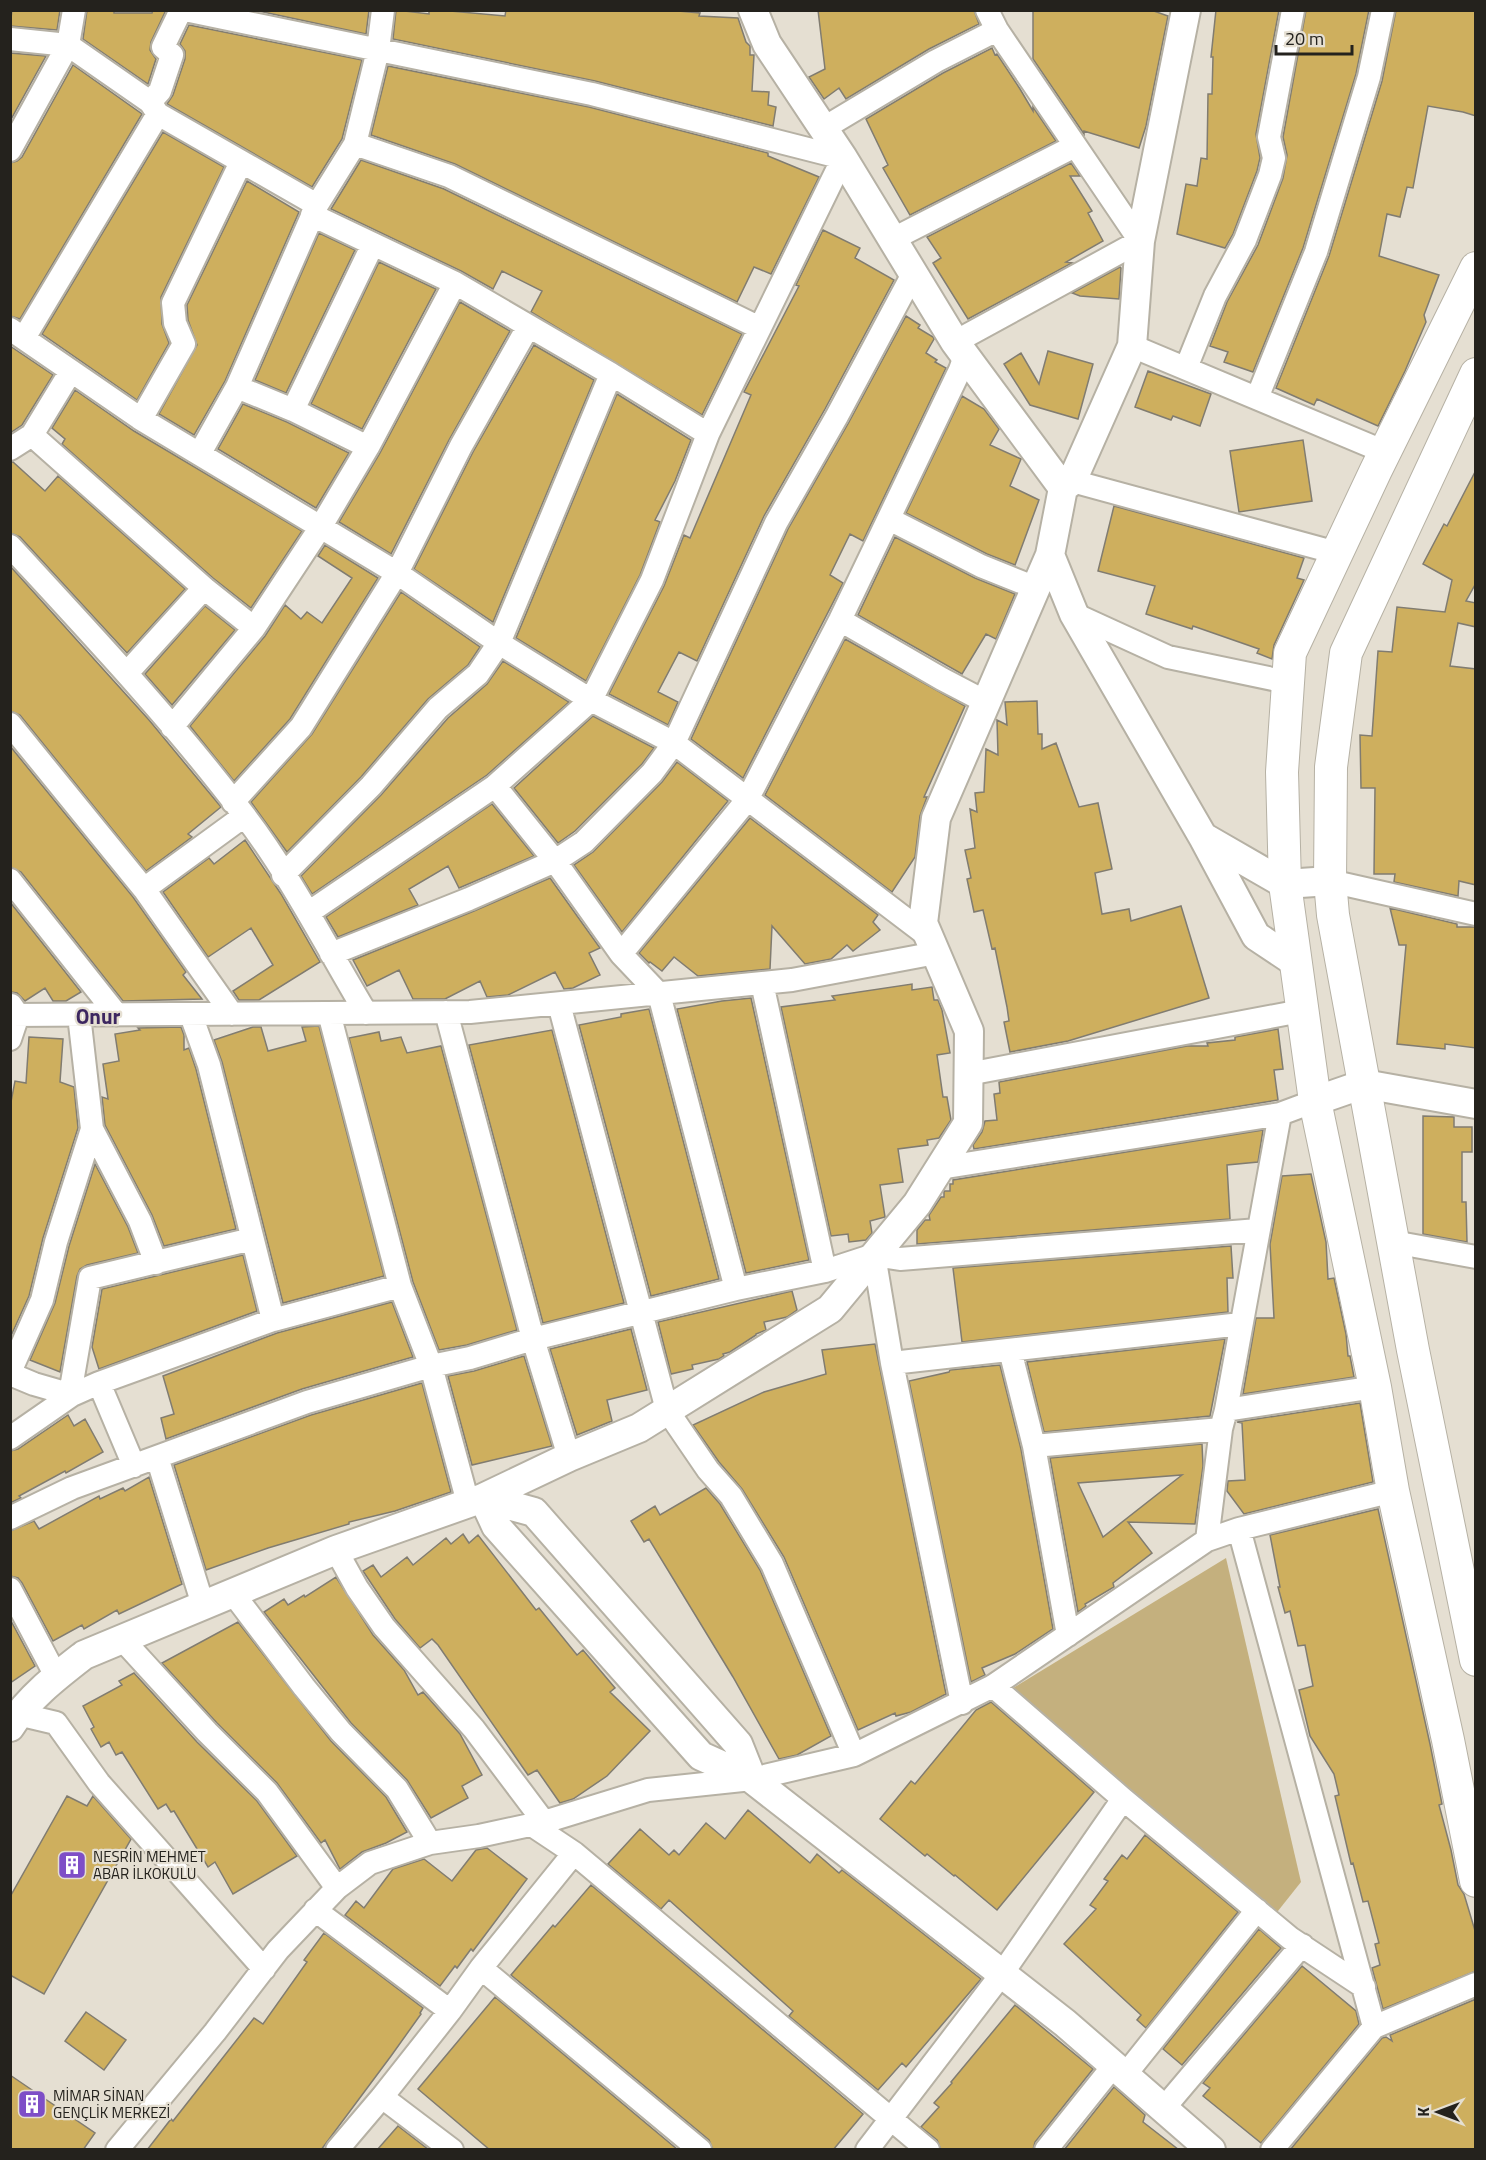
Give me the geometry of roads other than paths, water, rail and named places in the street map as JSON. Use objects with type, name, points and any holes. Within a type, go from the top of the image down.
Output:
[{"type":"main road","points":[[1476,268],[1385,452],[1290,654],[1282,772],[1285,884],[1315,1101],[1476,1881]]},
{"type":"main road","points":[[1476,374],[1346,653],[1331,767],[1330,881],[1333,915],[1415,1362],[1476,1660]]},
{"type":"street","points":[[10,150],[68,45],[74,10]]},
{"type":"street","points":[[843,158],[592,94],[183,10],[163,47],[172,55],[154,108],[17,334],[141,419],[397,573],[499,643],[591,700],[674,743],[932,944]]},
{"type":"street","points":[[200,453],[237,387],[315,210],[355,144],[378,50],[383,10]]},
{"type":"street","points":[[753,10],[766,44],[824,128],[960,349],[1067,485],[1337,553]]},
{"type":"street","points":[[13,1719],[56,1676],[84,1655],[336,1550],[476,1500],[568,1457],[639,1428],[830,1309],[917,1204],[968,1123],[969,1031],[922,923],[936,818],[1050,555],[1067,485],[1132,346],[1140,241],[1186,10]]},
{"type":"street","points":[[1186,368],[1215,296],[1245,240],[1270,175],[1274,158],[1269,137],[1293,10]]},
{"type":"street","points":[[1257,398],[1316,252],[1370,77],[1383,10]]},
{"type":"street","points":[[824,128],[936,61],[992,20],[1140,241]]},
{"type":"street","points":[[10,39],[68,45],[154,108],[315,210],[373,244],[455,283],[611,374],[708,434]]},
{"type":"street","points":[[355,144],[449,176],[760,328]]},
{"type":"street","points":[[891,240],[1075,146]]},
{"type":"street","points":[[308,913],[495,786],[591,700],[652,580],[708,434],[843,158]]},
{"type":"street","points":[[141,419],[184,344],[175,323],[173,303],[241,162]]},
{"type":"street","points":[[621,954],[747,800],[840,620],[889,519],[960,349],[1140,241]]},
{"type":"street","points":[[293,410],[373,244]]},
{"type":"street","points":[[331,954],[469,899],[555,861],[584,842],[652,773],[674,743],[776,523],[837,416],[913,274]]},
{"type":"street","points":[[172,727],[254,628],[320,528],[368,447],[455,283]]},
{"type":"street","points":[[144,889],[239,809],[301,727],[397,573],[461,446],[528,327]]},
{"type":"street","points":[[1132,346],[1385,452]]},
{"type":"street","points":[[10,448],[32,435],[71,371]]},
{"type":"street","points":[[283,874],[370,786],[438,708],[478,674],[499,643],[611,374]]},
{"type":"street","points":[[237,387],[293,410],[368,447]]},
{"type":"street","points":[[32,435],[204,588],[254,628]]},
{"type":"street","points":[[889,519],[981,566],[1036,588]]},
{"type":"street","points":[[10,546],[127,673],[239,809],[308,913],[366,1013]]},
{"type":"street","points":[[1050,555],[1074,614],[1203,837],[1256,936],[1295,962]]},
{"type":"street","points":[[127,673],[204,588]]},
{"type":"street","points":[[1074,614],[1168,657],[1287,682]]},
{"type":"street","points":[[840,620],[986,702]]},
{"type":"street","points":[[10,724],[144,889],[232,1014]]},
{"type":"street","points":[[495,786],[555,861],[621,954],[659,994],[736,1289]]},
{"type":"street","points":[[1203,837],[1285,884],[1330,881],[1476,914]]},
{"type":"street","points":[[10,880],[117,1015]]},
{"type":"street","points":[[10,1039],[13,1012],[79,1015],[191,1015],[470,1012],[792,980],[932,944]]},
{"type":"street","points":[[762,983],[825,1271]]},
{"type":"street","points":[[559,1004],[667,1410],[708,1470],[731,1496],[772,1564],[854,1755]]},
{"type":"street","points":[[968,1074],[1301,1011]]},
{"type":"street","points":[[446,1012],[533,1339],[568,1457]]},
{"type":"street","points":[[329,1013],[400,1286],[431,1366],[476,1500],[496,1526],[700,1756],[752,1779],[1065,2023],[1164,2109],[1196,2145]]},
{"type":"street","points":[[79,1015],[92,1129],[140,1221],[156,1263]]},
{"type":"street","points":[[191,1015],[212,1075],[273,1320]]},
{"type":"street","points":[[940,1168],[1280,1114],[1364,1084],[1476,1104]]},
{"type":"street","points":[[1207,1540],[1224,1420],[1280,1114]]},
{"type":"street","points":[[71,1395],[34,1384],[10,1373],[42,1300],[56,1242],[92,1129]]},
{"type":"street","points":[[10,1518],[72,1488],[307,1402],[533,1339],[736,1289],[825,1271],[874,1256],[900,1259],[1258,1230]]},
{"type":"street","points":[[71,1395],[90,1278],[252,1239]]},
{"type":"street","points":[[1393,1242],[1476,1257]]},
{"type":"street","points":[[874,1256],[892,1363],[963,1703]]},
{"type":"street","points":[[10,1438],[71,1395],[99,1383],[273,1320],[400,1286]]},
{"type":"street","points":[[892,1363],[1241,1323]]},
{"type":"street","points":[[1010,1350],[1034,1446],[1068,1635]]},
{"type":"street","points":[[99,1383],[134,1466]]},
{"type":"street","points":[[1034,1446],[1224,1420],[1375,1387]]},
{"type":"street","points":[[157,1457],[203,1605]]},
{"type":"street","points":[[117,2150],[215,2032],[278,1950],[337,1888],[370,1863],[430,1843],[538,1824],[648,1790],[752,1779],[854,1755],[963,1703],[993,1686],[1207,1540],[1239,1529],[1394,1491]]},
{"type":"street","points":[[476,1500],[534,1512],[738,1744],[752,1779]]},
{"type":"street","points":[[1239,1529],[1374,2027]]},
{"type":"street","points":[[336,1550],[357,1588],[384,1627],[474,1729],[538,1824],[928,2150]]},
{"type":"street","points":[[10,1589],[56,1676]]},
{"type":"street","points":[[232,1592],[334,1723],[397,1789],[430,1843]]},
{"type":"street","points":[[122,1639],[207,1732],[267,1792],[337,1888]]},
{"type":"street","points":[[993,1686],[1123,1799],[1257,1910],[1302,1945],[1364,1987]]},
{"type":"street","points":[[13,1719],[56,1723],[99,1783],[264,1969]]},
{"type":"street","points":[[867,2150],[1001,1975],[1123,1799]]},
{"type":"street","points":[[337,2150],[382,2097],[481,1968],[574,1853]]},
{"type":"street","points":[[315,1910],[450,2011]]},
{"type":"street","points":[[1046,2150],[1119,2070],[1257,1910]]},
{"type":"street","points":[[1164,2109],[1302,1945]]},
{"type":"street","points":[[481,1968],[699,2150]]},
{"type":"street","points":[[1272,2150],[1374,2027],[1476,1984]]},
{"type":"street","points":[[382,2097],[452,2150]]},
{"type":"place","name":"NESRİN MEHMET ABAR İLKOKULU","points":[[72,1865]]},
{"type":"place","name":"MİMAR SİNAN GENÇLİK MERKEZİ","points":[[32,2104]]},
{"type":"district","name":"Onur","points":[[98,1016]]}]
